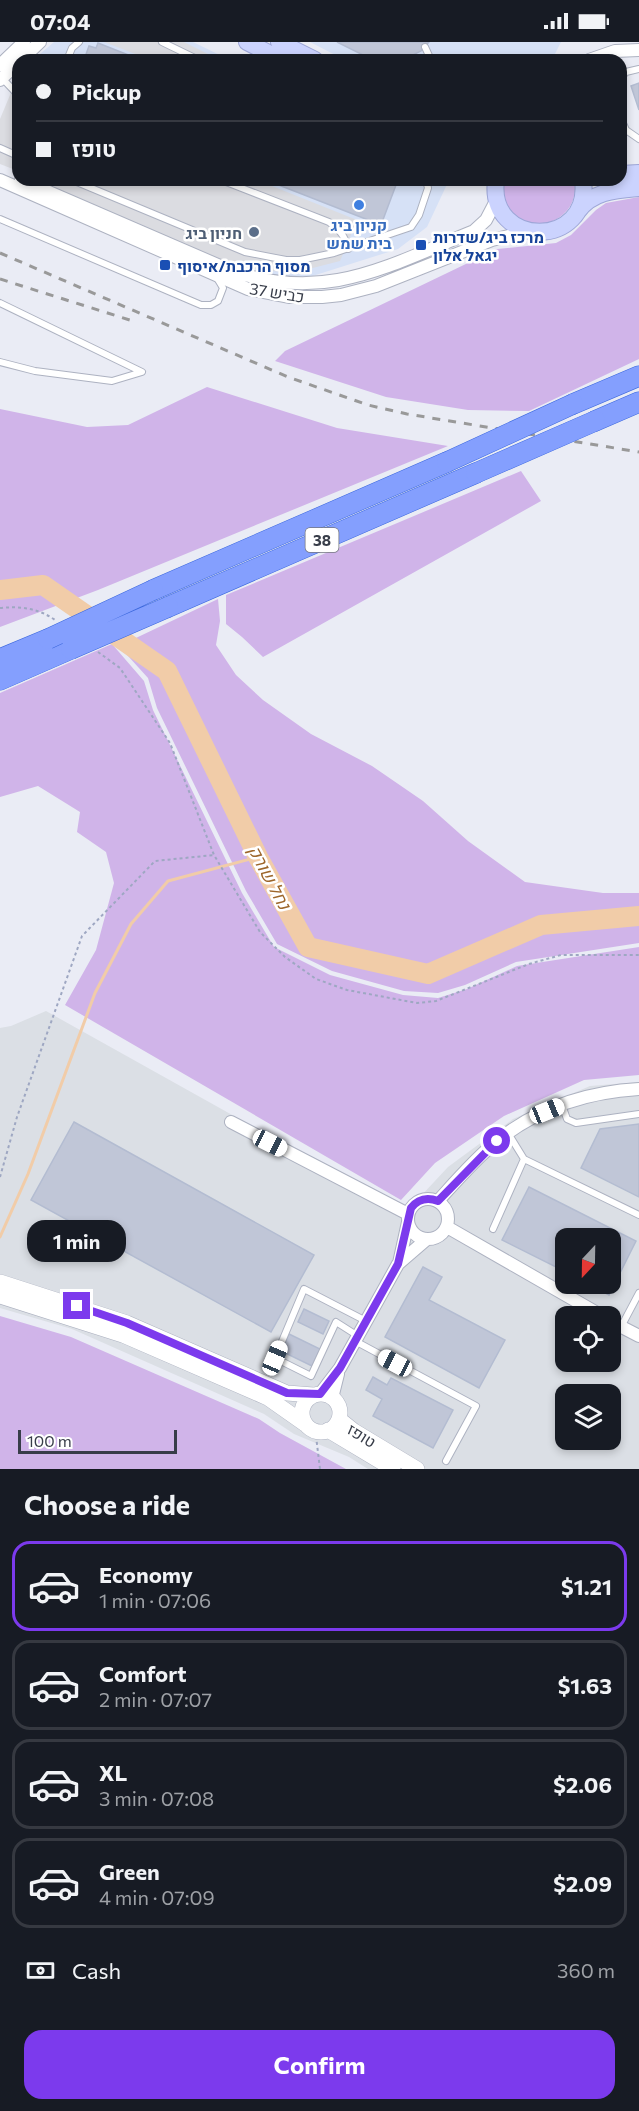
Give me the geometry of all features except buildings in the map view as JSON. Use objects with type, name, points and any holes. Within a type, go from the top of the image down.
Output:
[{"type":"highway","name":"38","points":[[0,659],[639,376]]},
{"type":"highway","name":"38","points":[[0,680],[639,402]]},
{"type":"main road","points":[[246,42],[270,54]]},
{"type":"main road","points":[[279,42],[303,54]]},
{"type":"main road","points":[[577,211],[583,196],[583,186]]},
{"type":"main road","points":[[495,187],[502,212],[509,220],[520,228],[544,232],[557,229],[568,222],[586,202],[598,195],[639,188]]},
{"type":"street","points":[[0,65],[24,42]]},
{"type":"street","points":[[27,54],[40,42]]},
{"type":"street","points":[[606,54],[615,51],[639,50]]},
{"type":"street","name":"כביש 37","points":[[14,186],[248,289],[262,293],[307,297],[341,295],[376,286],[492,240],[530,231]]},
{"type":"street","name":"כביש 37","points":[[36,186],[227,270],[294,284],[330,283],[352,279],[474,231],[486,220],[495,187]]},
{"type":"street","points":[[438,1201],[474,1162],[522,1123],[576,1099],[610,1091],[639,1089]]},
{"type":"street","points":[[231,1122],[408,1217],[413,1232],[427,1239]]},
{"type":"street","points":[[0,1282],[127,1323],[287,1393],[322,1396],[339,1407],[322,1426],[301,1413],[304,1402],[322,1396],[398,1264],[411,1208],[420,1200],[432,1198],[438,1201],[446,1209],[447,1227],[440,1236],[427,1239],[398,1264]]},
{"type":"street","points":[[447,1227],[585,1306]]},
{"type":"street","name":"טופז","points":[[0,1296],[123,1335],[268,1398],[322,1426],[393,1469]]},
{"type":"street","points":[[621,1327],[639,1336]]},
{"type":"street","name":"טופז","points":[[322,1426],[354,1431],[417,1469]]},
{"type":"lane","points":[[70,54],[79,42]]},
{"type":"lane","points":[[162,42],[186,54]]},
{"type":"lane","points":[[425,47],[428,54]]},
{"type":"lane","points":[[1,78],[12,89]]},
{"type":"lane","points":[[86,186],[255,255],[286,260],[300,260],[348,249],[411,227],[419,215],[428,186]]},
{"type":"lane","points":[[236,186],[329,222],[345,237],[348,249]]},
{"type":"lane","points":[[0,219],[201,305],[215,303],[222,293],[221,284],[215,275]]},
{"type":"lane","points":[[0,303],[142,372],[112,381],[35,371],[0,362]]},
{"type":"lane","points":[[562,1105],[567,1119],[576,1124],[639,1114]]},
{"type":"lane","points":[[508,1133],[524,1159],[639,1215]]},
{"type":"lane","points":[[493,1229],[524,1159]]},
{"type":"lane","points":[[366,1322],[304,1289],[275,1358],[311,1376],[336,1322],[357,1338],[476,1406],[446,1461]]},
{"type":"lane","points":[[621,1317],[639,1293]]},
{"type":"path","points":[[0,608],[20,606],[46,614],[56,621]]},
{"type":"path","points":[[92,648],[120,668],[170,743],[214,855],[260,932],[285,957],[316,978],[347,990],[417,1003],[436,1001],[529,964],[561,955],[639,956]]},
{"type":"path","points":[[0,1177],[17,1117],[82,936],[155,861],[214,855]]},
{"type":"path","points":[[320,1469],[322,1426]]},
{"type":"shaded area","points":[[54,42],[193,42],[218,54],[40,54]]},
{"type":"shaded area","points":[[104,42],[184,42],[208,54],[135,54]]},
{"type":"shaded area","points":[[310,42],[561,42],[555,54],[333,54]]},
{"type":"shaded area","points":[[12,90],[12,169],[0,164],[0,119]]},
{"type":"shaded area","name":"חניון ביג","points":[[45,186],[446,186],[427,227],[398,249],[303,279],[275,281]]},
{"type":"shaded area","name":"חניון ביג","points":[[51,186],[272,186],[357,220],[340,261],[305,270],[283,272],[235,265]]},
{"type":"shaded area","points":[[503,186],[574,186],[570,207],[550,222],[537,224],[525,222],[514,216],[506,204]]},
{"type":"shaded area","points":[[639,197],[639,359],[529,411],[468,410],[386,397],[275,361],[285,351],[497,249],[556,243],[571,235],[606,203]]},
{"type":"shaded area","points":[[207,387],[337,428],[448,446],[98,590],[0,627],[0,409],[87,427],[128,425]]},
{"type":"shaded area","points":[[521,471],[541,501],[263,657],[226,624],[226,595]]},
{"type":"shaded area","points":[[218,599],[220,621],[216,645],[236,675],[263,700],[311,734],[372,766],[423,801],[468,841],[525,882],[603,893],[639,893],[639,943],[516,962],[465,985],[438,993],[404,991],[332,971],[277,944],[246,891],[157,708],[148,678],[119,646]]},
{"type":"shaded area","points":[[112,644],[144,681],[153,710],[242,893],[274,947],[330,975],[403,995],[438,998],[467,989],[517,966],[639,947],[639,1075],[584,1080],[504,1116],[435,1163],[401,1200],[65,1005],[96,950],[114,883],[106,852],[77,832],[80,812],[38,786],[0,797],[0,693]]},
{"type":"shaded area","points":[[46,1011],[406,1212],[448,1167],[513,1119],[590,1086],[639,1082],[639,1469],[368,1469],[349,1457],[294,1434],[264,1414],[72,1329],[0,1308],[0,1028],[11,1026]]},
{"type":"shaded area","points":[[0,1316],[71,1337],[259,1419],[346,1469],[0,1469]]},
{"type":"waterway","name":"נחל שורק","points":[[0,590],[43,585],[167,671],[258,857],[308,947],[428,974],[541,925],[639,916]]},
{"type":"waterway","points":[[0,1237],[28,1174],[95,993],[131,924],[168,881],[258,857]]},
{"type":"railway","points":[[0,253],[288,377],[368,405],[407,414],[639,452]]},
{"type":"railway","points":[[0,279],[136,322]]},
{"type":"place","name":"קניון ביג בית שמש","points":[[359,205]]},
{"type":"place","name":"חניון ביג","points":[[254,232]]},
{"type":"place","name":"מרכז ביג/שדרות יגאל אלון","points":[[421,245]]},
{"type":"place","name":"מסוף הרכבת/איסוף","points":[[165,265]]},
{"type":"route","points":[[77,1306],[176,1343],[287,1393],[320,1394],[340,1368],[398,1264],[408,1214],[414,1203],[426,1198],[438,1201],[497,1141]]}]
